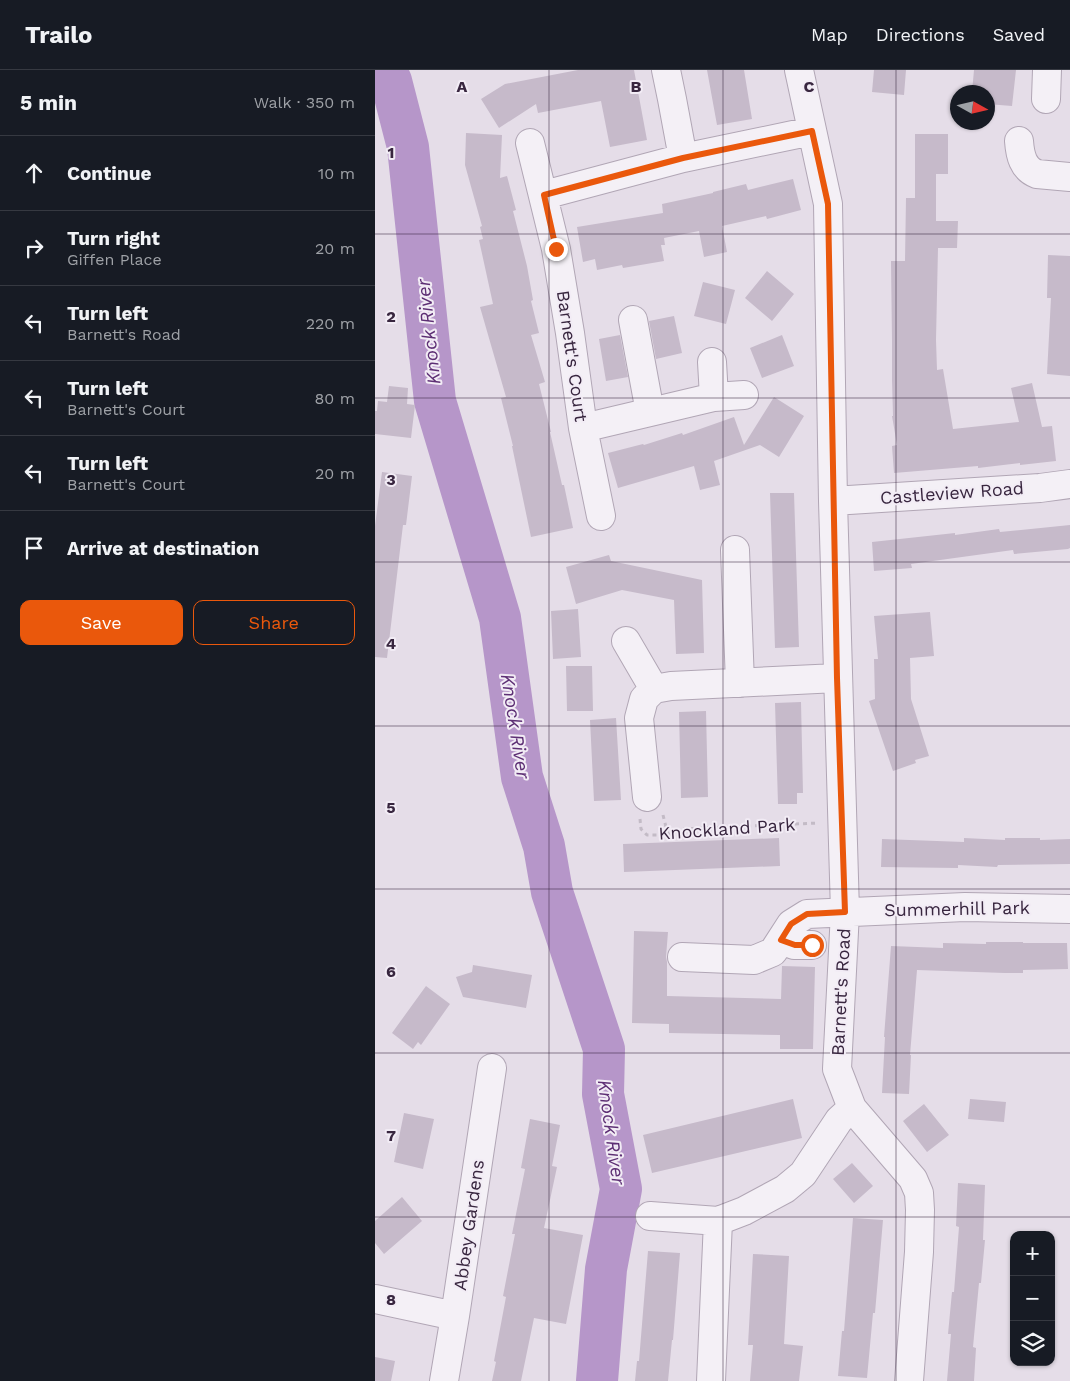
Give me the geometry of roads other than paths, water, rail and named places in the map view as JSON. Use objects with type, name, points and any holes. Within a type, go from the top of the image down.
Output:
[{"type":"street","points":[[665,70],[683,158]]},
{"type":"street","name":"Barnett's Road","points":[[799,70],[828,204],[837,678],[845,912],[837,1069],[851,1108],[913,1179],[919,1193],[921,1210],[919,1252],[909,1381]]},
{"type":"street","points":[[1046,99],[1047,70]]},
{"type":"street","points":[[544,195],[683,158],[812,131]]},
{"type":"street","points":[[1019,141],[1022,162],[1033,173],[1070,177]]},
{"type":"street","name":"Barnett's Court","points":[[531,143],[556,249],[569,324],[583,428],[601,516]]},
{"type":"street","points":[[633,320],[650,412]]},
{"type":"street","points":[[712,362],[714,397]]},
{"type":"street","points":[[583,428],[714,397],[744,395]]},
{"type":"street","name":"Castleview Road","points":[[833,501],[1040,488],[1070,484]]},
{"type":"street","points":[[735,550],[740,683]]},
{"type":"street","points":[[626,642],[654,689]]},
{"type":"street","points":[[647,797],[639,718],[644,698],[654,689],[671,686],[837,678]]},
{"type":"street","name":"Summerhill Park","points":[[682,957],[754,960],[773,952],[791,924],[807,914],[965,907],[1070,909]]},
{"type":"street","points":[[781,940],[795,945],[812,945]]},
{"type":"street","name":"Abbey Gardens","points":[[444,1381],[492,1068]]},
{"type":"street","points":[[650,1216],[718,1222],[744,1211],[785,1189],[803,1174],[839,1120],[851,1108]]},
{"type":"street","points":[[711,1381],[718,1222]]},
{"type":"street","points":[[375,1298],[455,1316]]},
{"type":"waterway","name":"Knock River","points":[[385,70],[391,81],[408,147],[435,401],[500,618],[522,777],[544,846],[552,892],[604,1049],[603,1094],[621,1189],[606,1269],[597,1381]]}]
